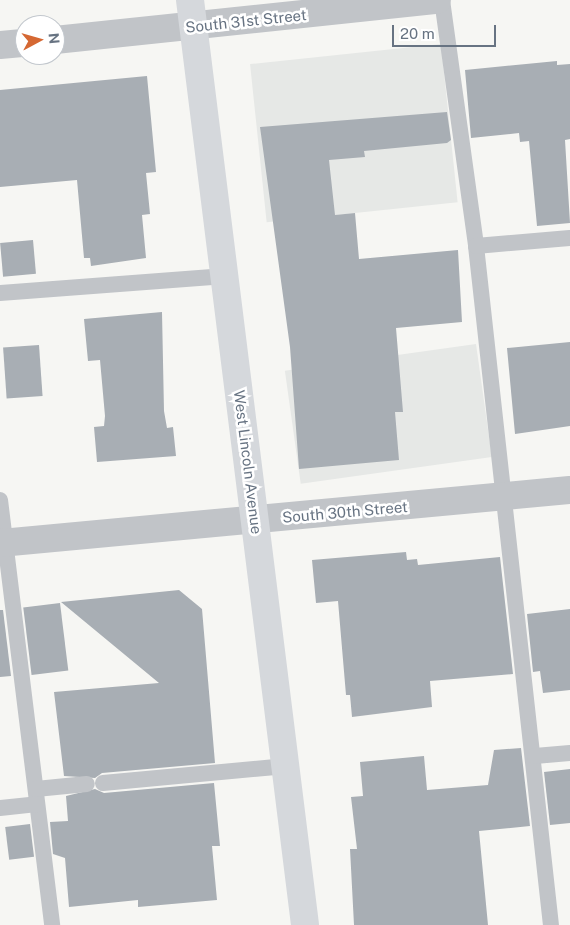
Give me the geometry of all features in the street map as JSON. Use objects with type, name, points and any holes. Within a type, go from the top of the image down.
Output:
[{"type":"main road","name":"West Lincoln Avenue","points":[[192,13],[305,925]]},
{"type":"street","name":"South 31st Street","points":[[65,38],[192,13],[437,0]]},
{"type":"street","points":[[0,45],[15,44]]},
{"type":"street","name":"South 30th Street","points":[[3,543],[570,490]]},
{"type":"lane","points":[[442,0],[476,246],[506,496],[552,925]]},
{"type":"lane","points":[[476,246],[570,238]]},
{"type":"lane","points":[[0,293],[225,276]]},
{"type":"lane","points":[[0,500],[3,543],[52,925]]},
{"type":"lane","points":[[535,756],[570,753]]},
{"type":"lane","points":[[0,808],[36,797],[95,784],[286,766]]},
{"type":"shaded area","points":[[441,44],[458,202],[267,222],[250,64]]},
{"type":"shaded area","points":[[476,344],[492,457],[301,484],[285,371]]},
{"type":"building","points":[[557,61],[557,65],[570,64],[570,139],[565,140],[570,223],[537,226],[529,141],[520,142],[519,133],[471,138],[465,70]]},
{"type":"building","points":[[147,76],[156,172],[146,173],[150,214],[142,215],[146,258],[91,266],[90,258],[84,258],[77,180],[0,187],[0,90]]},
{"type":"building","points":[[447,112],[451,140],[447,143],[364,151],[365,157],[329,160],[335,215],[355,213],[359,259],[458,250],[462,322],[396,328],[403,412],[395,412],[399,460],[299,469],[290,347],[260,127]]},
{"type":"building","points":[[33,240],[36,274],[3,277],[0,243]]},
{"type":"building","points":[[162,312],[164,411],[167,428],[173,427],[176,456],[97,462],[94,427],[104,426],[105,416],[100,360],[88,361],[84,319]]},
{"type":"building","points":[[570,342],[570,426],[515,434],[507,348]]},
{"type":"building","points":[[39,345],[43,396],[7,398],[3,348]]},
{"type":"building","points":[[406,552],[407,560],[417,559],[418,565],[500,557],[513,674],[430,681],[432,707],[352,717],[350,695],[346,695],[338,601],[316,603],[312,560]]},
{"type":"building","points":[[179,590],[202,609],[215,763],[102,773],[95,778],[64,776],[54,692],[159,683],[61,602]]},
{"type":"building","points":[[60,603],[68,670],[32,675],[23,608]]},
{"type":"building","points":[[570,609],[570,690],[543,693],[540,671],[533,672],[527,614]]},
{"type":"building","points":[[0,610],[3,610],[11,676],[0,677]]},
{"type":"building","points":[[521,748],[530,826],[479,831],[488,925],[354,925],[350,849],[357,849],[351,797],[363,796],[360,762],[424,756],[427,790],[488,785],[494,750]]},
{"type":"building","points":[[570,769],[570,823],[550,825],[544,772]]},
{"type":"building","points":[[214,783],[220,846],[212,846],[217,900],[138,907],[138,900],[69,907],[65,858],[53,854],[50,822],[68,821],[66,796],[95,789],[104,793]]},
{"type":"building","points":[[30,824],[34,857],[9,860],[5,827]]}]
